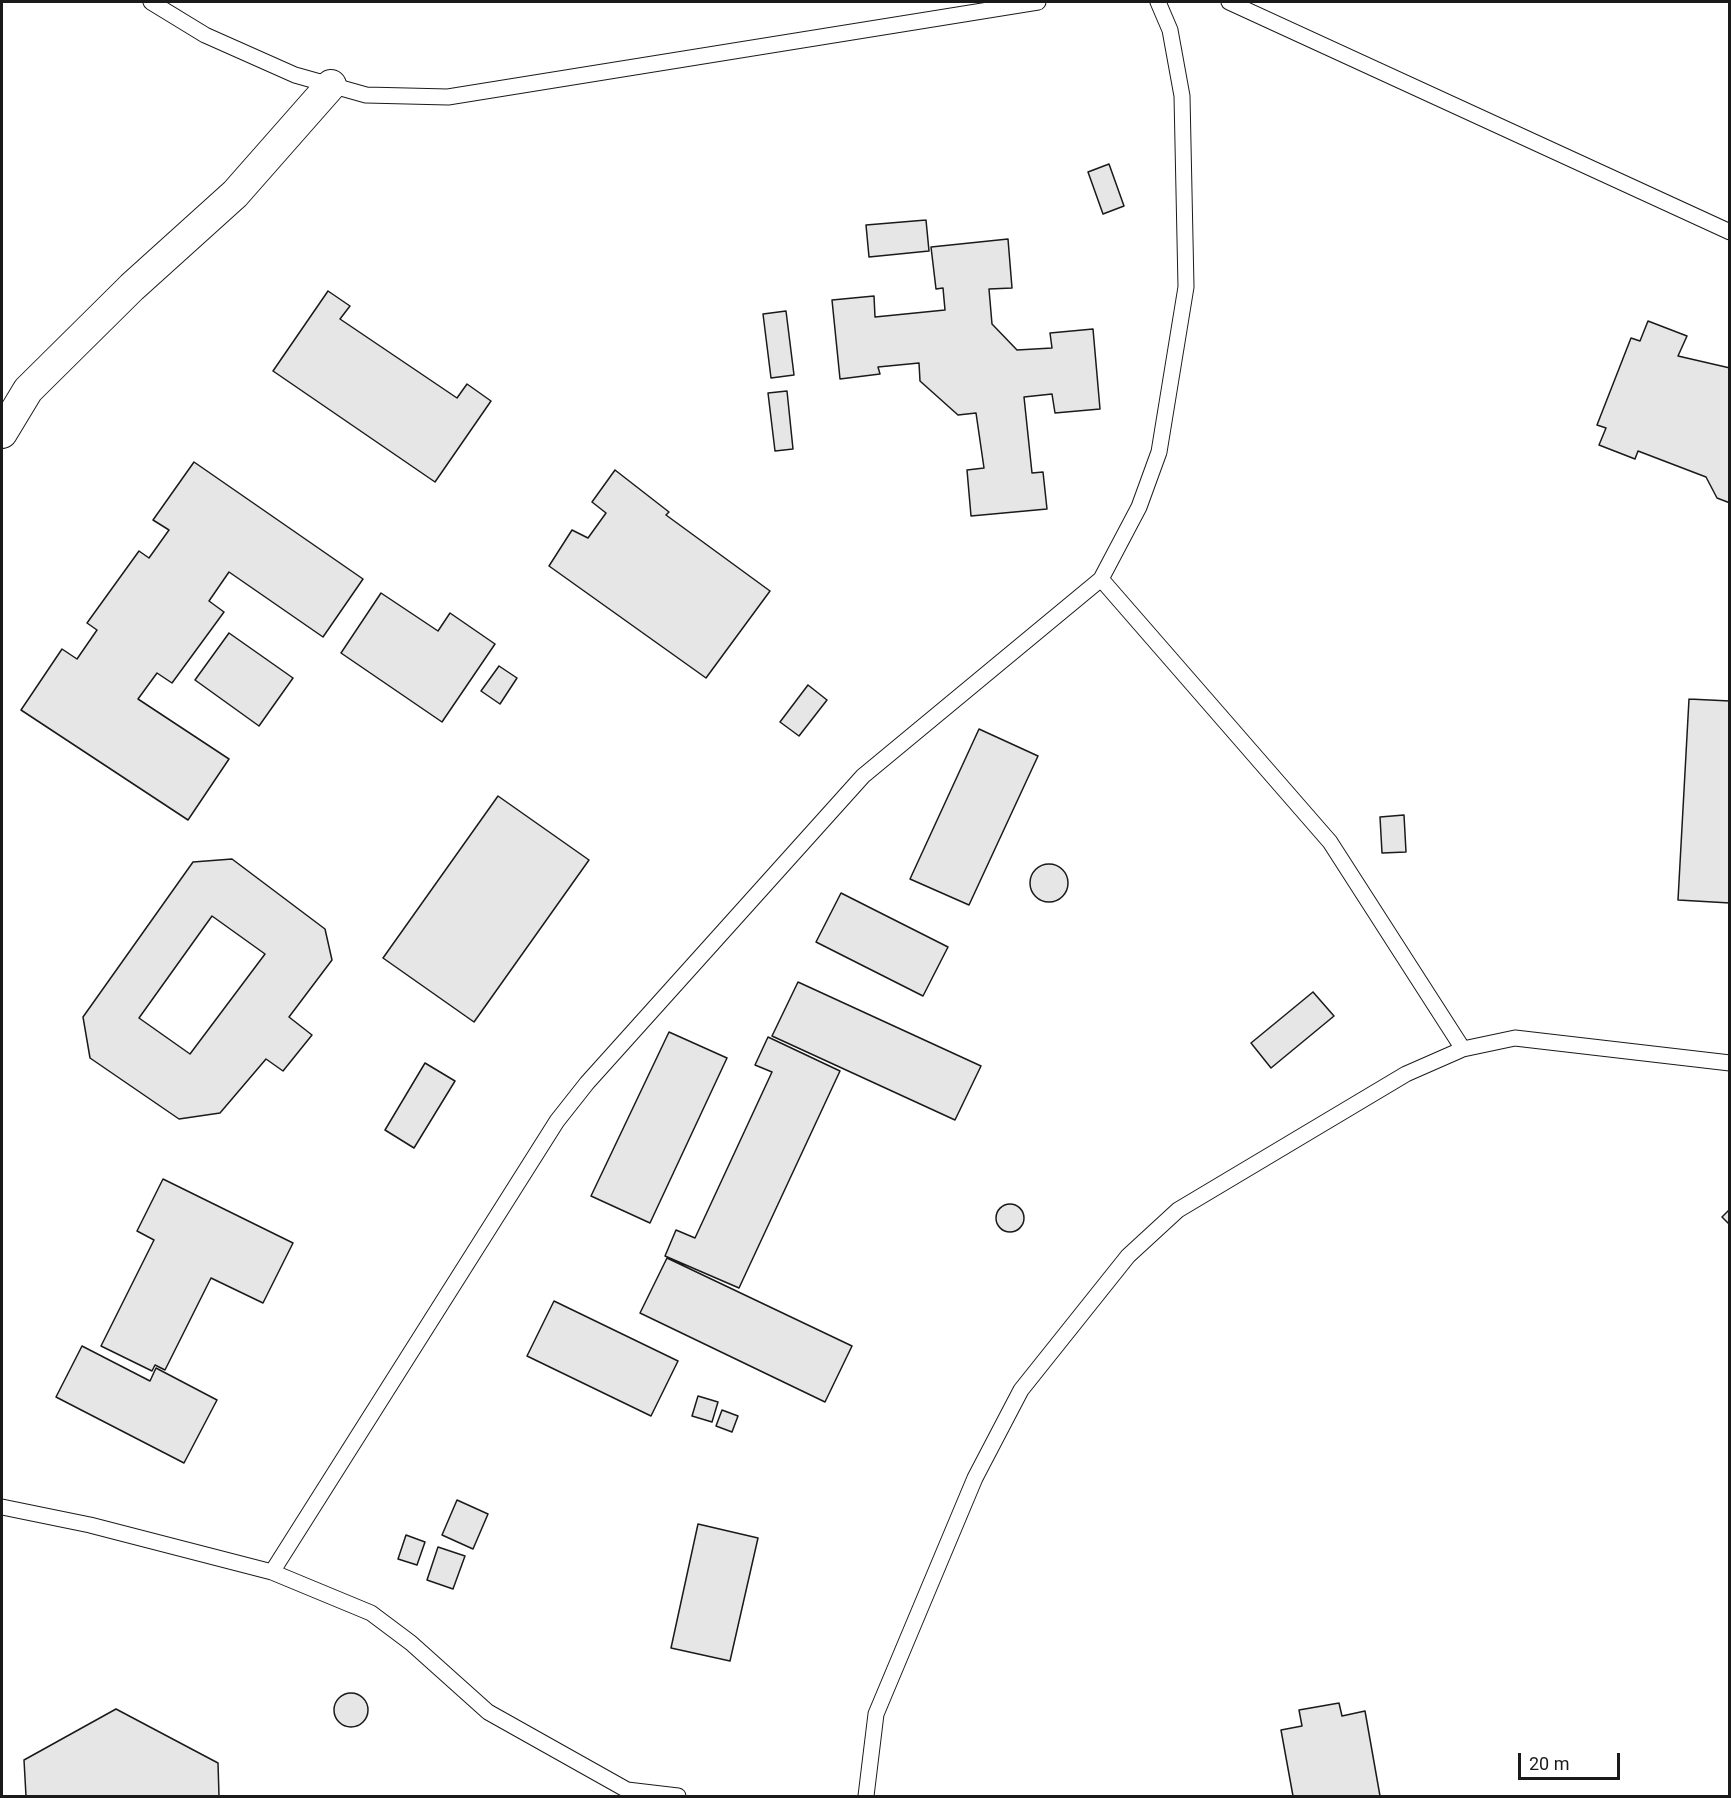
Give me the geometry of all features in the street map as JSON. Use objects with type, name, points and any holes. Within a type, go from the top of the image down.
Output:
[{"type":"street","points":[[2,433],[28,390],[132,288],[235,194],[331,85]]},
{"type":"lane","points":[[151,2],[205,35],[295,75],[366,95],[448,97],[1038,2]]},
{"type":"lane","points":[[272,1572],[557,1121],[587,1083],[863,776],[1101,579],[1139,507],[1159,452],[1186,287],[1182,96],[1170,30],[1158,2]]},
{"type":"lane","points":[[1229,2],[1730,232]]},
{"type":"lane","points":[[1101,579],[1330,842],[1464,1049]]},
{"type":"lane","points":[[866,1797],[876,1714],[975,1479],[1021,1390],[1121,1265],[1178,1210],[1406,1074],[1464,1049],[1515,1038],[1730,1062]]},
{"type":"lane","points":[[2,1507],[90,1525],[272,1572],[371,1613],[411,1643],[488,1712],[627,1790],[678,1797]]},
{"type":"building","points":[[1109,164],[1124,206],[1103,214],[1088,172]]},
{"type":"building","points":[[926,220],[929,251],[869,257],[866,225]]},
{"type":"building","points":[[1008,239],[1012,288],[989,289],[992,324],[1017,350],[1052,348],[1050,333],[1093,329],[1100,409],[1055,413],[1052,394],[1024,397],[1032,473],[1043,472],[1047,509],[971,516],[967,470],[984,468],[976,413],[958,415],[920,381],[919,363],[878,367],[880,374],[840,379],[832,300],[874,296],[875,317],[945,310],[943,288],[936,289],[931,247]]},
{"type":"building","points":[[328,291],[350,306],[340,319],[457,398],[467,384],[491,401],[435,482],[273,371]]},
{"type":"building","points":[[786,311],[794,375],[771,378],[763,314]]},
{"type":"building","points":[[1648,321],[1687,336],[1678,356],[1730,368],[1730,503],[1717,498],[1706,477],[1638,451],[1635,459],[1599,445],[1606,428],[1597,425],[1631,338],[1640,341]]},
{"type":"building","points":[[787,391],[793,449],[775,451],[768,393]]},
{"type":"building","points":[[194,462],[363,579],[323,637],[229,572],[209,601],[224,612],[172,683],[157,673],[138,699],[229,759],[188,820],[21,710],[62,649],[77,659],[97,630],[87,623],[139,551],[149,558],[169,530],[153,520]]},
{"type":"building","points":[[615,470],[669,512],[666,515],[770,591],[706,678],[549,566],[572,530],[588,538],[606,513],[592,502]]},
{"type":"building","points":[[381,593],[438,631],[450,613],[495,644],[442,722],[341,653]]},
{"type":"building","points":[[229,633],[293,678],[259,726],[195,680]]},
{"type":"building","points":[[499,666],[517,678],[500,704],[481,691]]},
{"type":"building","points":[[808,685],[827,700],[799,736],[780,722]]},
{"type":"building","points":[[1689,699],[1730,701],[1730,903],[1678,900]]},
{"type":"building","points":[[979,729],[1038,756],[969,905],[910,879]]},
{"type":"building","points":[[498,796],[589,860],[474,1022],[383,958]]},
{"type":"building","points":[[1404,815],[1406,852],[1382,853],[1380,817]]},
{"type":"building","points":[[232,859],[325,929],[332,960],[289,1017],[312,1035],[283,1071],[266,1059],[220,1113],[179,1119],[90,1058],[83,1017],[193,862]],"holes":[[[212,916],[265,954],[190,1054],[139,1018]]]},
{"type":"building","points":[[1049,864],[1063,869],[1068,883],[1063,897],[1049,902],[1035,897],[1030,883],[1035,869]]},
{"type":"building","points":[[841,893],[948,947],[923,996],[816,942]]},
{"type":"building","points":[[798,982],[981,1066],[955,1120],[772,1036]]},
{"type":"building","points":[[1313,992],[1334,1016],[1271,1068],[1251,1043]]},
{"type":"building","points":[[669,1032],[727,1058],[650,1223],[591,1196]]},
{"type":"building","points":[[768,1037],[840,1071],[739,1288],[665,1256],[676,1230],[695,1238],[772,1072],[755,1065]]},
{"type":"building","points":[[425,1063],[455,1081],[414,1148],[385,1130]]},
{"type":"building","points":[[163,1179],[293,1243],[263,1303],[211,1278],[165,1370],[155,1365],[152,1371],[101,1346],[154,1240],[137,1231]]},
{"type":"building","points":[[1010,1204],[1020,1208],[1024,1218],[1020,1228],[1010,1232],[1000,1228],[996,1218],[1000,1208]]},
{"type":"building","points":[[1730,1209],[1730,1225],[1722,1217]]},
{"type":"building","points":[[667,1258],[852,1346],[825,1402],[640,1313]]},
{"type":"building","points":[[554,1301],[678,1361],[651,1416],[527,1356]]},
{"type":"building","points":[[82,1346],[150,1381],[156,1368],[217,1400],[184,1463],[56,1397]]},
{"type":"building","points":[[698,1396],[718,1402],[712,1422],[692,1416]]},
{"type":"building","points":[[722,1410],[738,1416],[732,1432],[716,1426]]},
{"type":"building","points":[[457,1500],[488,1514],[473,1549],[442,1535]]},
{"type":"building","points":[[698,1524],[758,1538],[730,1661],[671,1648]]},
{"type":"building","points":[[406,1535],[425,1542],[417,1565],[398,1559]]},
{"type":"building","points":[[438,1547],[465,1556],[453,1589],[427,1580]]},
{"type":"building","points":[[351,1693],[363,1698],[368,1710],[363,1722],[351,1727],[339,1722],[334,1710],[339,1698]]},
{"type":"building","points":[[1339,1703],[1342,1716],[1365,1711],[1380,1796],[1293,1796],[1281,1730],[1302,1726],[1299,1710]]},
{"type":"building","points":[[116,1709],[218,1763],[219,1796],[26,1796],[24,1760]]}]
